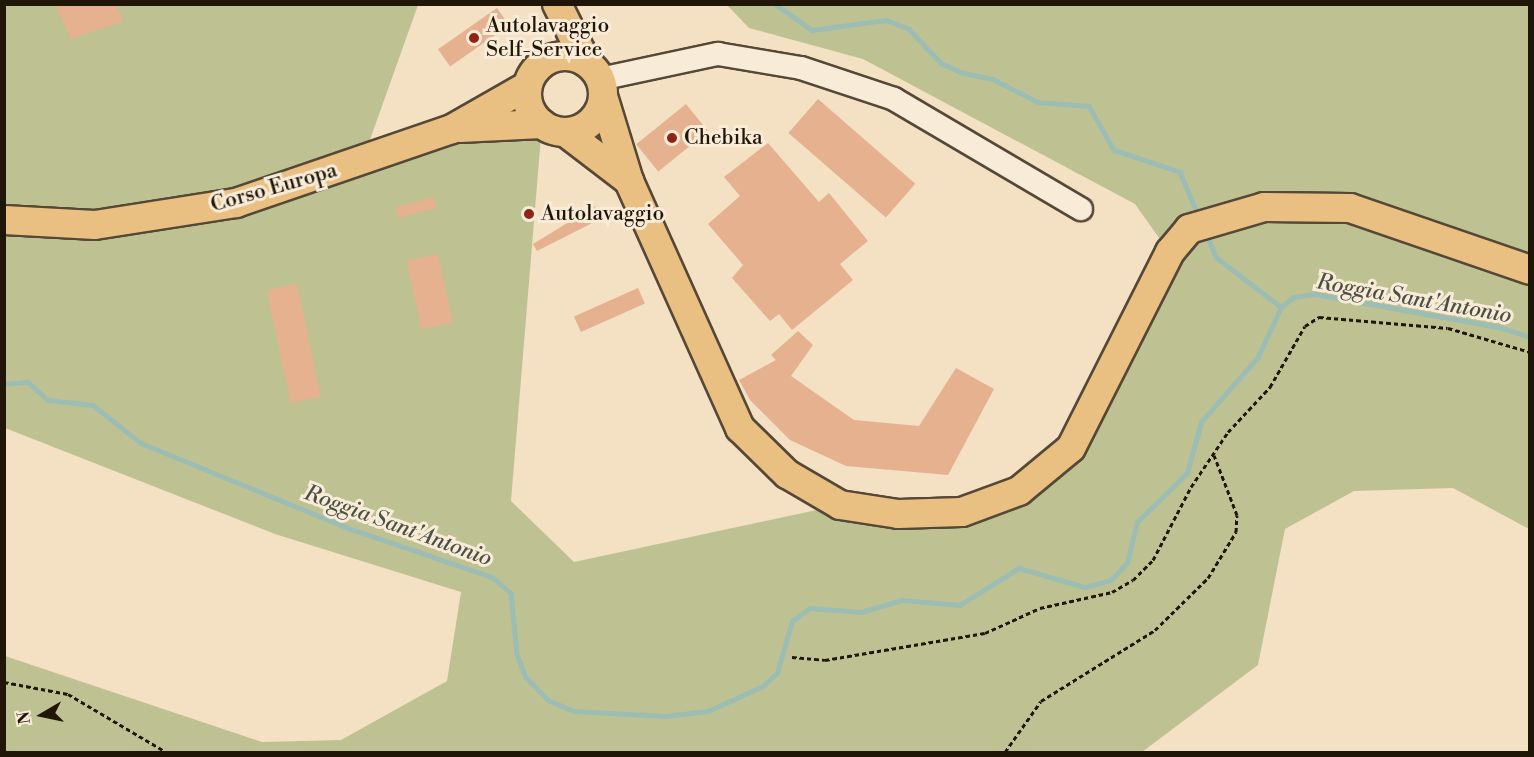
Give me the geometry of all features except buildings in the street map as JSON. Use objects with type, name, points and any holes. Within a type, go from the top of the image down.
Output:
[{"type":"main road","points":[[556,4],[545,61],[527,86],[528,103],[554,128],[629,181]]},
{"type":"main road","points":[[556,4],[597,79],[629,181],[741,428],[787,474],[840,505],[898,514],[962,512],[1019,491],[1071,448],[1170,252],[1189,229],[1234,220],[1264,207],[1350,208],[1530,270]]},
{"type":"main road","points":[[545,61],[565,55],[597,79]]},
{"type":"main road","points":[[452,129],[586,126],[597,79]]},
{"type":"main road","name":"Corso Europa","points":[[4,220],[95,225],[236,203],[452,129],[527,86]]},
{"type":"street","points":[[597,79],[718,54],[801,68],[894,99],[1081,209]]},
{"type":"path","points":[[792,657],[825,660],[985,633],[1040,608],[1112,592],[1154,560],[1214,454],[1244,411],[1270,387],[1305,326],[1319,317],[1448,328],[1530,352]]},
{"type":"path","points":[[1005,753],[1041,701],[1155,630],[1208,578],[1237,524],[1214,454]]},
{"type":"path","points":[[4,682],[68,694],[166,753]]},
{"type":"green space","points":[[4,5],[418,5],[362,162],[542,124],[511,501],[574,562],[840,505],[962,512],[1071,448],[1169,252],[1135,204],[863,59],[749,28],[727,5],[1529,5],[1529,529],[1453,488],[1354,491],[1285,529],[1258,665],[1142,752],[5,752],[5,656],[262,742],[341,740],[447,681],[461,592],[275,534],[5,428]]},
{"type":"waterway","points":[[775,4],[812,30],[886,20],[909,29],[941,63],[960,72],[993,79],[1038,102],[1089,106],[1114,150],[1180,172],[1199,217]]},
{"type":"waterway","points":[[1206,233],[1216,257],[1281,307]]},
{"type":"waterway","name":"Roggia Sant'Antonio","points":[[4,384],[28,382],[48,400],[93,405],[141,443],[348,528],[492,577],[511,593],[517,654],[526,677],[548,700],[574,711],[666,716],[708,711],[763,686],[777,673],[792,621],[810,608],[861,612],[902,600],[960,605],[1019,568],[1085,587],[1111,580],[1127,563],[1137,522],[1187,473],[1201,422],[1258,357],[1281,307],[1294,297],[1315,294],[1499,327],[1530,337]]},
{"type":"place","name":"Autolavaggio Self-Service","points":[[474,38]]},
{"type":"place","name":"Chebika","points":[[672,138]]},
{"type":"place","name":"Autolavaggio","points":[[529,214]]}]
